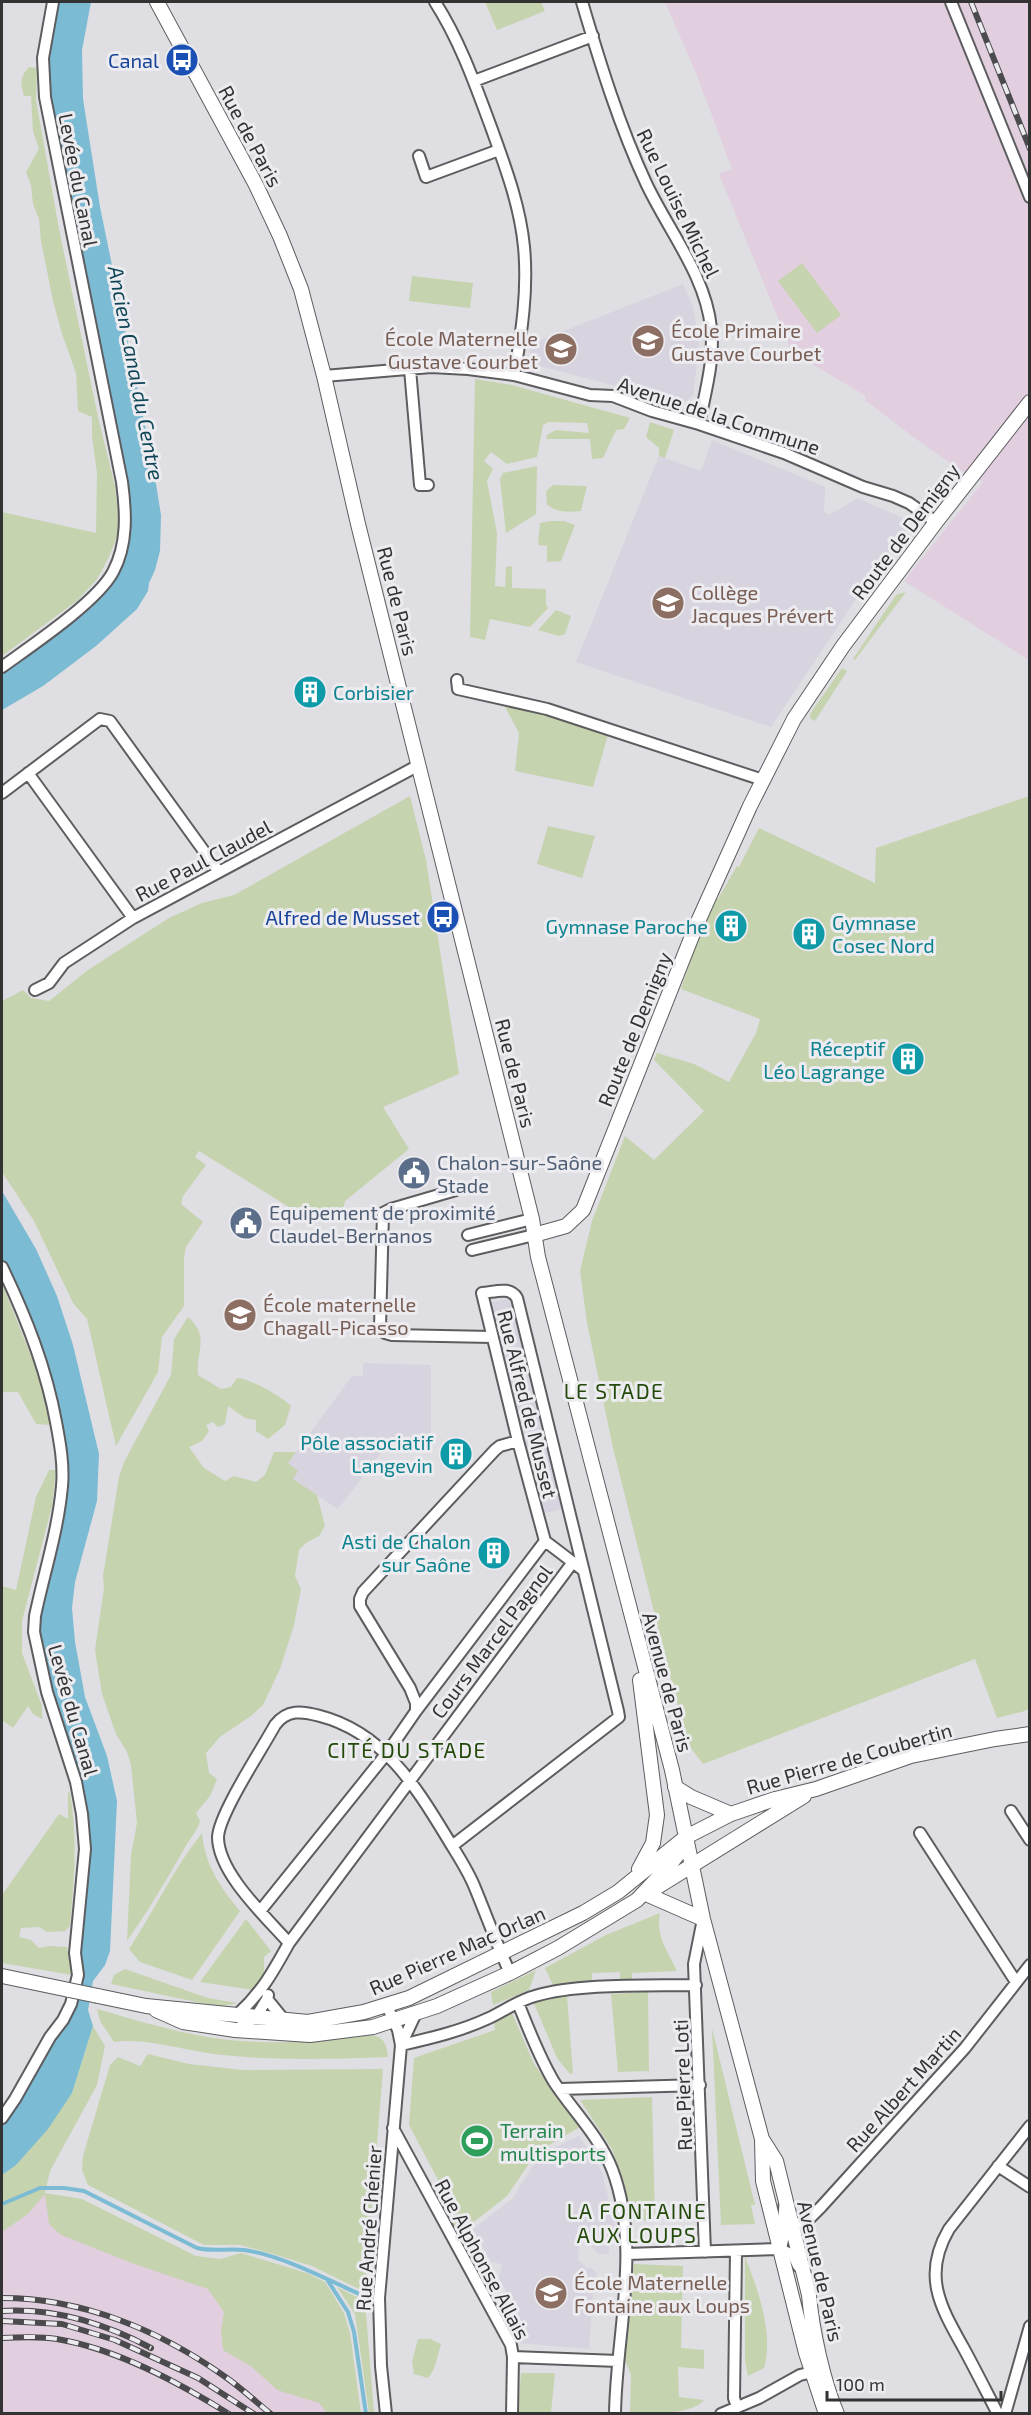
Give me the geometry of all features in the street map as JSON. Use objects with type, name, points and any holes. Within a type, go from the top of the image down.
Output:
[{"type":"main road","name":"Rue de Paris","points":[[157,2],[256,185],[301,289],[534,1235]]},
{"type":"main road","name":"Route de Demigny","points":[[534,1235],[566,1226],[583,1210],[696,926],[763,780],[794,719],[843,646],[1029,402]]},
{"type":"main road","name":"Avenue de Paris","points":[[534,1235],[675,1787],[703,1919],[762,2139],[764,2181],[780,2249],[826,2414]]},
{"type":"main road","points":[[634,1630],[657,1815],[653,1843],[635,1876]]},
{"type":"main road","name":"Rue Pierre de Coubertin","points":[[688,1849],[730,1814],[775,1799],[816,1789],[911,1756],[995,1738],[1029,1734]]},
{"type":"main road","points":[[675,1787],[691,1797],[730,1814]]},
{"type":"main road","points":[[688,1849],[816,1789]]},
{"type":"main road","name":"Rue Pierre Mac Orlan","points":[[2,1976],[146,2006],[308,2022],[346,2017],[387,2006],[501,1954],[584,1913],[618,1892],[635,1876],[688,1849]]},
{"type":"main road","name":"Rue Pierre Mac Orlan","points":[[641,1897],[688,1849]]},
{"type":"main road","name":"Rue Pierre Mac Orlan","points":[[146,2006],[183,2022],[235,2030],[310,2035],[373,2027],[437,2006],[558,1948],[641,1897],[688,1849]]},
{"type":"main road","points":[[641,1897],[703,1919]]},
{"type":"main road","name":"Avenue de Paris","points":[[762,2139],[776,2162],[805,2280],[830,2398],[837,2414]]},
{"type":"street","name":"Levée du Canal","points":[[2,667],[45,636],[107,582],[114,570],[125,531],[122,482],[45,97],[43,58],[53,2]]},
{"type":"street","points":[[435,2],[452,29],[474,81],[500,150],[516,202],[524,246],[525,298],[514,375]]},
{"type":"street","name":"Rue Louise Michel","points":[[582,2],[617,111],[638,163],[694,273],[709,313],[711,348],[699,423]]},
{"type":"street","points":[[951,2],[1029,197]]},
{"type":"street","points":[[474,81],[592,36]]},
{"type":"street","points":[[419,156],[426,177],[500,150]]},
{"type":"street","name":"Avenue de la Commune","points":[[324,376],[410,369],[468,369],[514,375],[590,395],[622,398],[652,411],[699,423],[784,453],[863,487],[894,496],[909,503],[936,522]]},
{"type":"street","points":[[410,369],[420,485],[428,485]]},
{"type":"street","points":[[457,680],[458,689],[547,709],[763,780]]},
{"type":"street","points":[[2,793],[100,719],[110,721],[219,872]]},
{"type":"street","name":"Rue Paul Claudel","points":[[35,990],[49,983],[64,963],[133,918],[419,765]]},
{"type":"street","points":[[28,773],[133,918]]},
{"type":"street","points":[[456,1190],[383,1213],[380,1327],[385,1333],[392,1335],[492,1337]]},
{"type":"street","points":[[468,1235],[532,1220]]},
{"type":"street","points":[[472,1250],[534,1235]]},
{"type":"street","name":"Levée du Canal","points":[[2,1267],[42,1360],[50,1388],[62,1456],[59,1511],[35,1616],[34,1632],[47,1692],[76,1782],[85,1849],[75,1953],[78,1975],[71,2004],[15,2100],[2,2118]]},
{"type":"street","name":"Rue Alfred de Musset","points":[[452,1846],[619,1717],[517,1298],[514,1293],[499,1290],[482,1293],[545,1541]]},
{"type":"street","points":[[416,1711],[414,1696],[364,1612],[360,1599],[370,1583],[495,1450],[500,1446],[518,1441]]},
{"type":"street","points":[[545,1541],[583,1570]]},
{"type":"street","name":"Cours Marcel Pagnol","points":[[387,1753],[416,1711],[545,1541]]},
{"type":"street","name":"Cours Marcel Pagnol","points":[[268,1982],[289,1943],[573,1562]]},
{"type":"street","points":[[289,1943],[230,1873],[220,1849],[219,1829],[223,1817],[281,1717],[297,1712],[327,1718],[357,1732],[387,1753],[410,1780],[452,1846],[475,1888],[510,1973]]},
{"type":"street","points":[[261,1910],[387,1753]]},
{"type":"street","points":[[1011,1811],[1029,1840]]},
{"type":"street","points":[[920,1833],[1016,1982]]},
{"type":"street","name":"Rue Pierre Loti","points":[[703,1919],[694,1958],[705,2252]]},
{"type":"street","name":"Rue Albert Martin","points":[[792,2226],[810,2218],[821,2207],[965,2048],[1029,1965]]},
{"type":"street","points":[[235,2030],[256,2017],[267,1999],[268,1982]]},
{"type":"street","points":[[237,2015],[268,1982]]},
{"type":"street","points":[[401,2045],[439,2037],[467,2027],[532,1996],[579,1989],[696,1985]]},
{"type":"street","points":[[267,1999],[284,2020]]},
{"type":"street","points":[[518,2003],[544,2066],[593,2136],[611,2167],[621,2204],[627,2254],[615,2414]]},
{"type":"street","name":"Rue André Chénier","points":[[387,2006],[394,2020],[401,2045]]},
{"type":"street","name":"Rue André Chénier","points":[[386,2414],[381,2366],[380,2298],[401,2045],[416,2013]]},
{"type":"street","points":[[560,2089],[700,2085]]},
{"type":"street","points":[[998,2414],[944,2313],[936,2288],[935,2272],[941,2242],[949,2229],[1029,2126]]},
{"type":"street","name":"Rue Alphonse Allais","points":[[393,2128],[507,2338],[513,2357],[512,2414]]},
{"type":"street","points":[[998,2166],[1029,2187]]},
{"type":"street","points":[[780,2249],[785,2240],[782,2216],[786,2201]]},
{"type":"street","points":[[627,2254],[780,2249],[793,2255],[805,2280]]},
{"type":"street","points":[[736,2250],[734,2398],[737,2407]]},
{"type":"street","points":[[1005,2414],[1029,2326]]},
{"type":"street","points":[[513,2357],[618,2361]]},
{"type":"street","points":[[721,2414],[759,2398],[800,2375],[813,2372]]},
{"type":"shaded area","points":[[665,2],[1029,2],[1029,660],[904,581],[983,482],[960,470],[912,436],[865,400],[866,396],[792,352],[719,174],[732,169],[696,73]]},
{"type":"shaded area","name":"École Primaire Gustave Courbet","points":[[683,284],[693,307],[699,344],[693,395],[688,400],[680,403],[540,366],[534,362],[530,353],[531,344]]},
{"type":"shaded area","points":[[712,440],[825,487],[824,512],[829,515],[858,498],[902,518],[906,525],[906,533],[875,579],[866,578],[862,590],[771,727],[576,662],[659,456],[701,471]]},
{"type":"shaded area","points":[[510,1298],[562,1509],[541,1514],[489,1303]]},
{"type":"shaded area","points":[[363,1363],[431,1365],[431,1437],[395,1436],[395,1449],[384,1449],[338,1509],[292,1479],[288,1463],[352,1376],[363,1376]]},
{"type":"shaded area","points":[[579,2136],[602,2172],[616,2231],[609,2232],[609,2254],[598,2254],[586,2241],[579,2241],[578,2259],[588,2269],[590,2267],[598,2274],[594,2278],[589,2349],[518,2343],[516,2308],[499,2278],[502,2264],[491,2262],[473,2229],[512,2199],[536,2161],[548,2151]]},
{"type":"shaded area","points":[[45,2193],[165,2245],[339,2414],[2,2414],[2,2232],[28,2214]]},
{"type":"green space","points":[[485,2],[541,2],[545,11],[497,30]]},
{"type":"green space","points":[[29,67],[37,68],[36,100],[59,229],[98,417],[115,486],[120,529],[97,579],[78,600],[2,656],[2,512],[96,533],[97,473],[92,417],[78,411],[76,373],[53,301],[39,219],[26,172],[39,149],[33,131],[31,96],[24,96],[22,87],[22,77]]},
{"type":"green space","points":[[802,263],[841,315],[817,333],[778,281]]},
{"type":"green space","points":[[412,276],[473,283],[470,308],[409,301]]},
{"type":"green space","points":[[475,379],[512,385],[630,418],[624,429],[616,430],[603,458],[592,459],[590,439],[546,439],[547,435],[556,430],[589,433],[587,423],[549,422],[543,425],[537,457],[507,464],[491,452],[484,461],[493,469],[487,481],[497,533],[495,586],[505,587],[506,567],[512,566],[512,588],[546,589],[548,608],[530,627],[490,619],[485,640],[470,637]]},
{"type":"green space","points":[[650,422],[674,430],[665,458],[659,456],[659,448],[646,437]]},
{"type":"green space","points":[[537,466],[536,514],[506,533],[500,479],[503,473]]},
{"type":"green space","points":[[553,485],[587,486],[581,511],[567,512],[547,504],[546,491]]},
{"type":"green space","points":[[564,521],[575,525],[561,561],[547,562],[547,546],[538,545],[540,523]]},
{"type":"green space","points":[[906,592],[855,660],[853,659],[896,595]]},
{"type":"green space","points":[[556,610],[571,616],[565,634],[559,636],[538,630]]},
{"type":"green space","points":[[842,668],[847,671],[815,721],[810,718],[810,714]]},
{"type":"green space","points":[[504,705],[549,715],[608,735],[593,787],[515,771],[519,733]]},
{"type":"green space","points":[[410,796],[426,860],[459,1074],[383,1107],[409,1149],[345,1201],[343,1211],[333,1218],[308,1219],[199,1151],[195,1157],[206,1165],[183,1196],[181,1204],[203,1222],[186,1247],[184,1306],[162,1337],[158,1372],[116,1446],[87,1319],[73,1303],[34,1221],[2,1172],[2,1001],[23,990],[31,998],[49,1001],[88,970],[169,918],[202,903],[234,895]]},
{"type":"green space","points":[[1029,796],[1029,1708],[997,1718],[975,1659],[703,1764],[687,1743],[613,1448],[587,1323],[580,1271],[592,1221],[625,1136],[654,1160],[704,1111],[654,1060],[657,1053],[694,1064],[729,1082],[756,1033],[760,1019],[681,989],[700,932],[715,898],[718,899],[737,866],[739,867],[759,828],[875,883],[876,848]]},
{"type":"green space","points":[[548,826],[595,836],[582,878],[537,864]]},
{"type":"green space","points":[[2,1283],[38,1374],[51,1425],[36,1424],[18,1392],[2,1392]]},
{"type":"green space","points":[[188,1317],[199,1331],[201,1344],[198,1375],[221,1389],[231,1387],[237,1378],[250,1381],[291,1406],[285,1425],[268,1439],[256,1431],[256,1420],[245,1418],[228,1406],[225,1424],[218,1427],[213,1422],[206,1425],[209,1431],[202,1441],[189,1447],[204,1468],[225,1481],[234,1476],[256,1482],[265,1475],[274,1452],[296,1452],[288,1463],[298,1471],[293,1479],[317,1495],[325,1526],[319,1536],[299,1550],[295,1576],[301,1589],[294,1625],[280,1669],[263,1705],[220,1737],[206,1753],[209,1773],[217,1779],[210,1796],[196,1813],[200,1821],[199,1825],[127,1941],[131,1855],[137,1823],[131,1765],[127,1752],[116,1734],[102,1694],[95,1650],[104,1588],[103,1576],[119,1477],[125,1460],[171,1375],[174,1339]]},
{"type":"green space","points":[[49,1470],[56,1470],[52,1506],[22,1621],[22,1653],[42,1706],[42,1719],[33,1714],[28,1706],[13,1728],[2,1720],[2,1586],[16,1590],[36,1497]]},
{"type":"green space","points":[[68,1791],[75,1843],[70,1926],[65,1931],[47,1932],[39,1927],[21,1928],[19,1937],[31,1940],[39,1948],[67,1947],[72,1975],[2,1963],[2,1895],[59,1814],[68,1819]]},
{"type":"green space","points":[[202,1833],[210,1865],[226,1893],[240,1911],[192,1980],[140,1962],[129,1949],[182,1861]]},
{"type":"green space","points":[[660,1913],[661,1936],[677,1971],[632,1973],[632,1982],[620,1982],[620,1972],[592,1973],[592,1983],[553,1985],[545,1968],[606,1935]]},
{"type":"green space","points":[[246,1919],[271,1951],[264,1957],[264,1972],[253,1990],[200,1982]]},
{"type":"green space","points":[[125,1969],[208,1998],[237,2003],[220,2007],[111,1984],[114,1975]]},
{"type":"green space","points":[[536,1970],[529,1990],[493,2005],[491,1992]]},
{"type":"green space","points":[[648,1992],[649,2071],[618,2072],[611,1994]]},
{"type":"green space","points":[[567,1996],[573,2073],[570,2074],[557,2058],[533,2001]]},
{"type":"green space","points":[[97,2009],[169,2029],[253,2042],[292,2042],[371,2035],[379,2037],[384,2042],[388,2057],[326,2059],[244,2057],[139,2042],[114,2042],[100,2021]]},
{"type":"green space","points":[[512,2013],[534,2064],[580,2127],[537,2152],[507,2196],[456,2236],[437,2200],[446,2195],[409,2125],[414,2058],[495,2030],[494,2021]]},
{"type":"green space","points":[[93,2026],[105,2046],[97,2085],[50,2171],[45,2193],[82,2199],[196,2256],[220,2259],[241,2253],[307,2273],[325,2282],[344,2313],[350,2333],[361,2413],[327,2413],[319,2403],[277,2390],[252,2367],[223,2350],[221,2331],[224,2312],[208,2289],[137,2265],[61,2235],[49,2224],[45,2194],[28,2214],[2,2232],[2,2175],[16,2165],[72,2093]]},
{"type":"green space","points":[[712,2028],[755,2205],[751,2205],[755,2224],[721,2225]]},
{"type":"green space","points":[[148,2054],[189,2064],[243,2070],[383,2069],[365,2292],[312,2266],[270,2253],[240,2245],[204,2245],[88,2185],[82,2170],[83,2156],[110,2065],[118,2057],[140,2066]]},
{"type":"green space","points":[[652,2097],[655,2220],[631,2221],[625,2187],[612,2149],[580,2100]]},
{"type":"green space","points":[[745,2257],[763,2312],[767,2341],[764,2368],[748,2376],[745,2360]]},
{"type":"green space","points":[[634,2264],[683,2266],[681,2348],[704,2350],[704,2369],[678,2367],[679,2397],[704,2400],[699,2405],[681,2411],[630,2413],[631,2374],[622,2354],[630,2313]]},
{"type":"green space","points":[[337,2287],[365,2301],[374,2413],[369,2413],[355,2314]]},
{"type":"green space","points":[[418,2339],[430,2339],[441,2344],[434,2369],[428,2378],[414,2374],[412,2362]]},
{"type":"green space","points":[[521,2373],[555,2373],[551,2413],[518,2413]]},
{"type":"water","points":[[60,2],[91,2],[82,50],[83,99],[100,207],[152,459],[161,515],[160,551],[148,591],[137,609],[96,646],[43,686],[2,710],[2,673],[88,606],[128,545],[130,520],[50,109],[50,55],[53,29]]},
{"type":"water","points":[[2,1191],[36,1249],[57,1296],[73,1345],[99,1454],[97,1501],[75,1582],[72,1608],[75,1642],[85,1697],[107,1756],[117,1801],[110,1951],[105,1965],[93,1981],[88,2010],[93,2026],[72,2093],[48,2129],[16,2165],[2,2175],[2,2124],[17,2105],[41,2060],[77,2006],[81,1978],[81,1782],[54,1699],[37,1630],[43,1592],[63,1517],[66,1448],[57,1401],[41,1345],[24,1303],[2,1259]]},
{"type":"waterway","points":[[2,2204],[40,2188],[84,2191],[197,2248],[244,2250],[274,2257],[366,2297]]},
{"type":"waterway","points":[[328,2281],[348,2312],[354,2332],[366,2414]]},
{"type":"railway","points":[[971,2],[1030,149]]},
{"type":"railway","points":[[2,2298],[32,2299],[61,2304],[119,2320],[146,2331],[199,2359],[242,2389],[271,2414]]},
{"type":"railway","points":[[2,2311],[41,2312],[78,2319],[115,2331],[151,2348]]},
{"type":"railway","points":[[2,2321],[62,2324],[115,2340],[198,2378],[254,2414]]},
{"type":"railway","points":[[2,2338],[50,2338],[102,2350],[168,2379],[229,2414]]},
{"type":"place","name":"Canal","points":[[182,60]]},
{"type":"place","name":"École Primaire Gustave Courbet","points":[[648,341]]},
{"type":"place","name":"École Maternelle Gustave Courbet","points":[[561,349]]},
{"type":"place","name":"Collège Jacques Prévert","points":[[668,603]]},
{"type":"place","name":"Corbisier","points":[[310,692]]},
{"type":"place","name":"Alfred de Musset","points":[[443,917]]},
{"type":"place","name":"Gymnase Paroche","points":[[731,926]]},
{"type":"place","name":"Gymnase Cosec Nord","points":[[809,934]]},
{"type":"place","name":"Réceptif Léo Lagrange","points":[[908,1059]]},
{"type":"place","name":"Chalon-sur-Saône Stade","points":[[414,1173]]},
{"type":"place","name":"Equipement de proximité Claudel-Bernanos","points":[[246,1223]]},
{"type":"place","name":"École maternelle Chagall-Picasso","points":[[240,1315]]},
{"type":"place","name":"Pôle associatif Langevin","points":[[456,1454]]},
{"type":"place","name":"Asti de Chalon sur Saône","points":[[494,1553]]},
{"type":"place","name":"Terrain multisports","points":[[477,2141]]},
{"type":"place","name":"École Maternelle Fontaine aux Loups","points":[[551,2293]]},
{"type":"district","name":"LE STADE","points":[[614,1390]]},
{"type":"district","name":"CITÉ DU STADE","points":[[407,1749]]},
{"type":"district","name":"LA FONTAINE AUX LOUPS","points":[[637,2222]]},
{"type":"water label","name":"Ancien Canal du Centre","points":[[137,373]]}]
